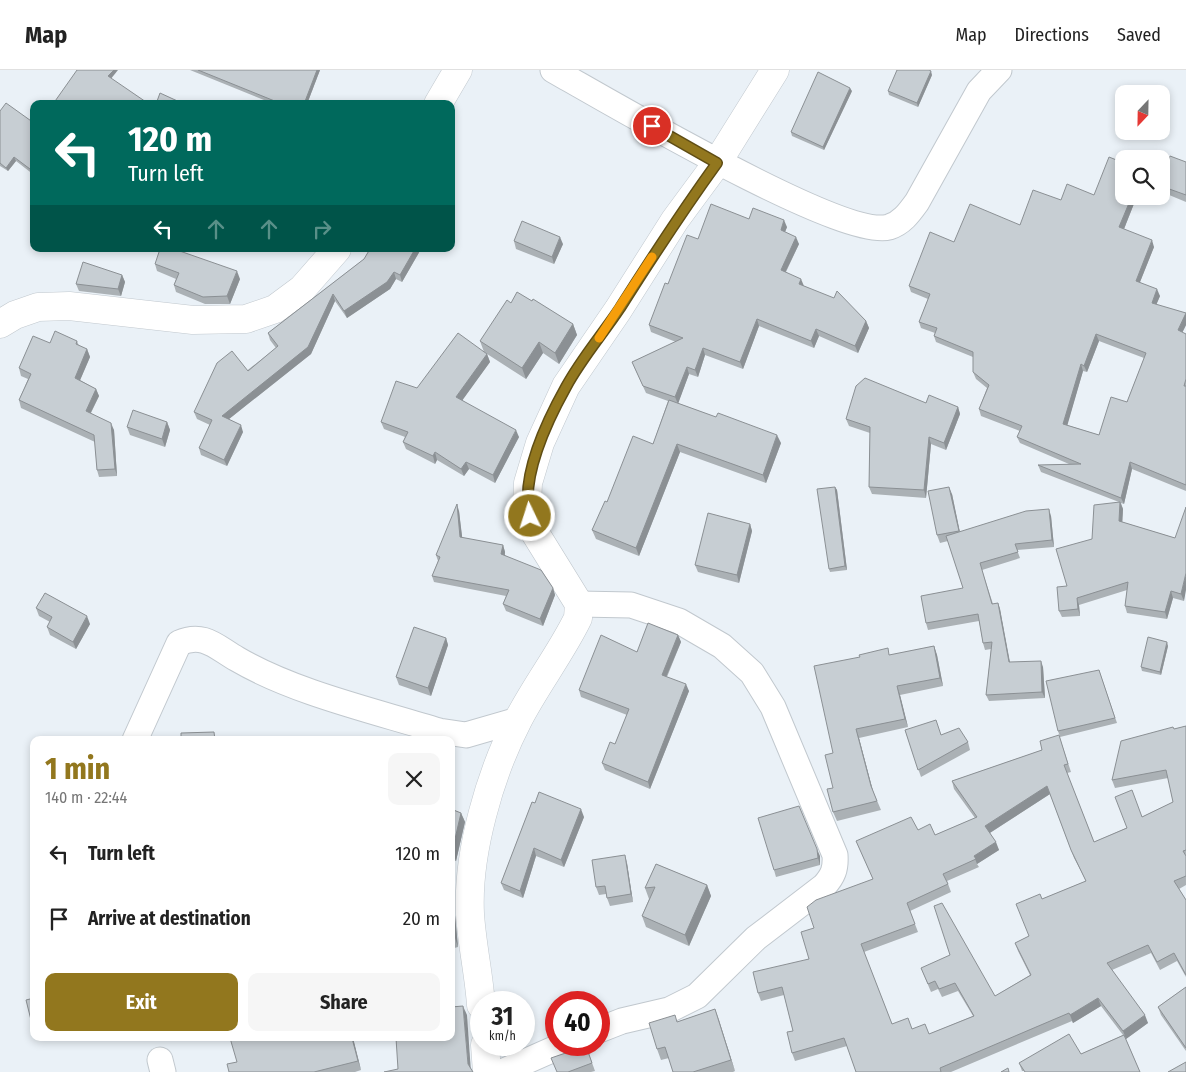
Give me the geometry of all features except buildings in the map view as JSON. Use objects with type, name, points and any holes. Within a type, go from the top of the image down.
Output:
[{"type":"street","points":[[440,100],[458,70]]},
{"type":"street","points":[[553,70],[717,163],[831,215],[872,228],[888,227],[904,219],[917,202],[979,91],[999,70]]},
{"type":"street","points":[[479,991],[470,914],[472,864],[483,816],[498,767],[518,720],[578,618],[579,604],[532,528],[527,505],[528,483],[540,443],[566,386],[618,310],[675,220],[717,163],[775,70]]},
{"type":"street","points":[[0,324],[15,315],[38,307],[69,306],[193,320],[246,319],[275,309],[302,289],[334,252]]},
{"type":"street","points":[[579,604],[631,605],[679,621],[722,646],[752,673],[773,707],[802,772],[834,855],[836,867],[824,886],[756,938],[697,996],[668,1010],[610,1026]]},
{"type":"street","points":[[137,736],[179,643],[190,638],[202,639],[214,644],[238,660],[272,676],[440,731],[466,735],[518,720]]},
{"type":"street","points":[[502,1072],[545,1053]]},
{"type":"street","points":[[486,1056],[487,1072]]},
{"type":"slow traffic","points":[[599,338],[652,257]]},
{"type":"route","points":[[530,516],[527,505],[528,483],[540,443],[566,386],[618,310],[675,220],[717,163],[652,126]]}]
